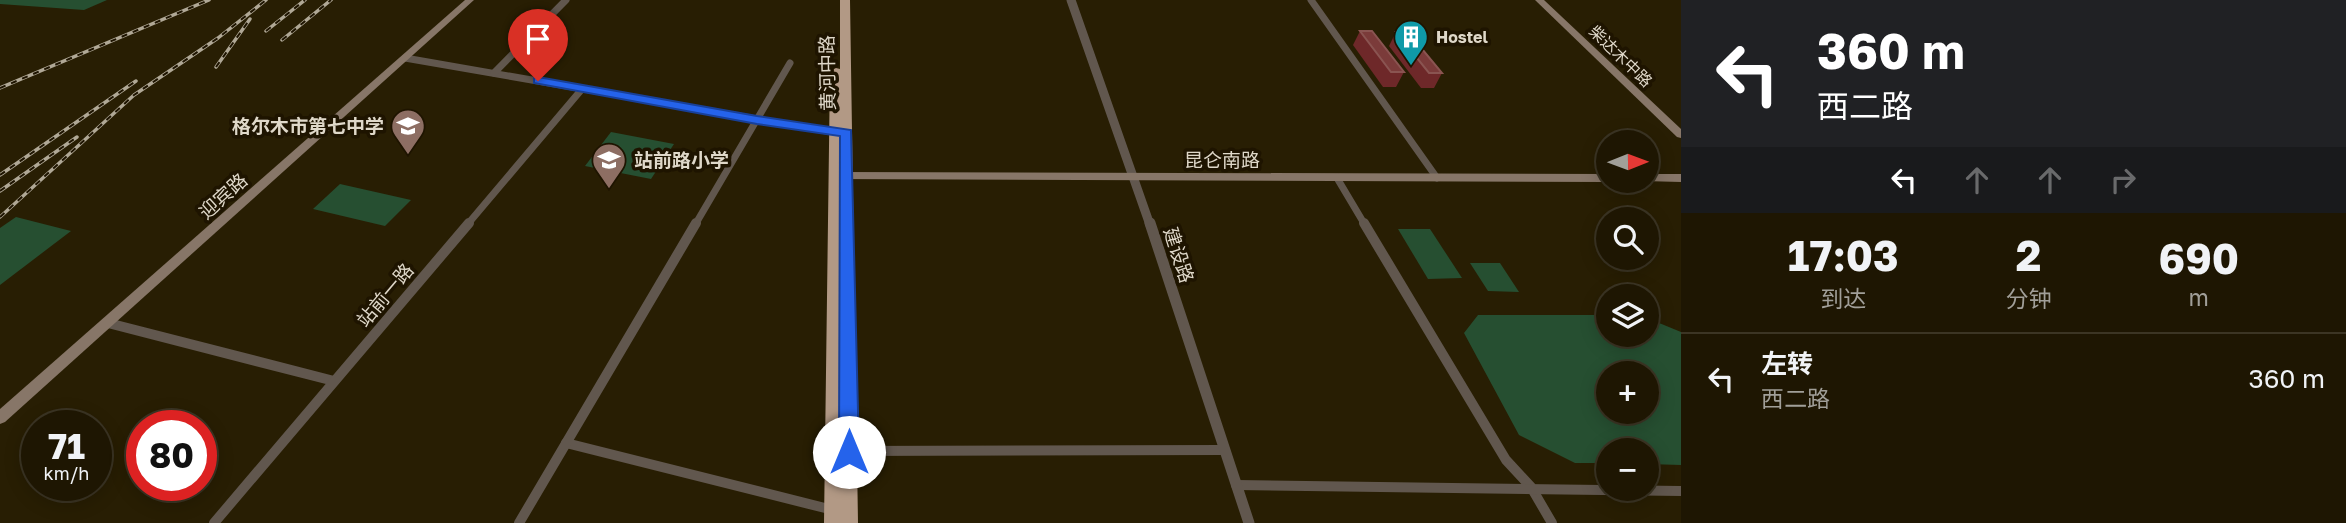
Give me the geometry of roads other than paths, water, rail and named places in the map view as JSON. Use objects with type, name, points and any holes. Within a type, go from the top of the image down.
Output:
[{"type":"highway","name":"黄河中路","points":[[833,517],[841,176],[837,0]]},
{"type":"highway","name":"黄河中路","points":[[841,133],[845,0]]},
{"type":"highway","name":"黄河中路","points":[[841,176],[849,523]]},
{"type":"main road","name":"迎宾路","points":[[0,418],[470,0]]},
{"type":"main road","name":"柴达木中路","points":[[1539,0],[1681,135]]},
{"type":"main road","name":"柴达木中路","points":[[1546,0],[1681,126]]},
{"type":"main road","name":"昆仑南路","points":[[841,176],[1596,178]]},
{"type":"main road","points":[[1659,178],[1681,178]]},
{"type":"street","points":[[494,73],[566,0]]},
{"type":"street","name":"建设路","points":[[1071,0],[1135,178],[1249,523]]},
{"type":"street","points":[[1311,0],[1437,178]]},
{"type":"street","points":[[405,58],[841,133]]},
{"type":"street","points":[[519,523],[790,63]]},
{"type":"street","name":"站前一路","points":[[214,523],[582,89]]},
{"type":"street","points":[[1337,178],[1506,460],[1531,487],[1552,523]]},
{"type":"street","points":[[108,323],[334,381]]},
{"type":"street","points":[[0,403],[13,407]]},
{"type":"street","points":[[566,443],[833,517]]},
{"type":"street","points":[[849,452],[1224,450]]},
{"type":"street","points":[[1236,485],[1681,491]]},
{"type":"railway","points":[[0,88],[209,0]]},
{"type":"railway","points":[[0,217],[134,95],[218,38],[266,0]]},
{"type":"railway","points":[[266,31],[305,0]]},
{"type":"railway","points":[[282,40],[331,0]]},
{"type":"railway","points":[[216,67],[250,19]]},
{"type":"railway","points":[[0,175],[136,81]]},
{"type":"railway","points":[[0,191],[77,137]]},
{"type":"place","name":"Hostel","points":[[1411,67]]},
{"type":"place","name":"格尔木市第七中学","points":[[408,156]]},
{"type":"place","name":"站前路小学","points":[[609,190]]}]
